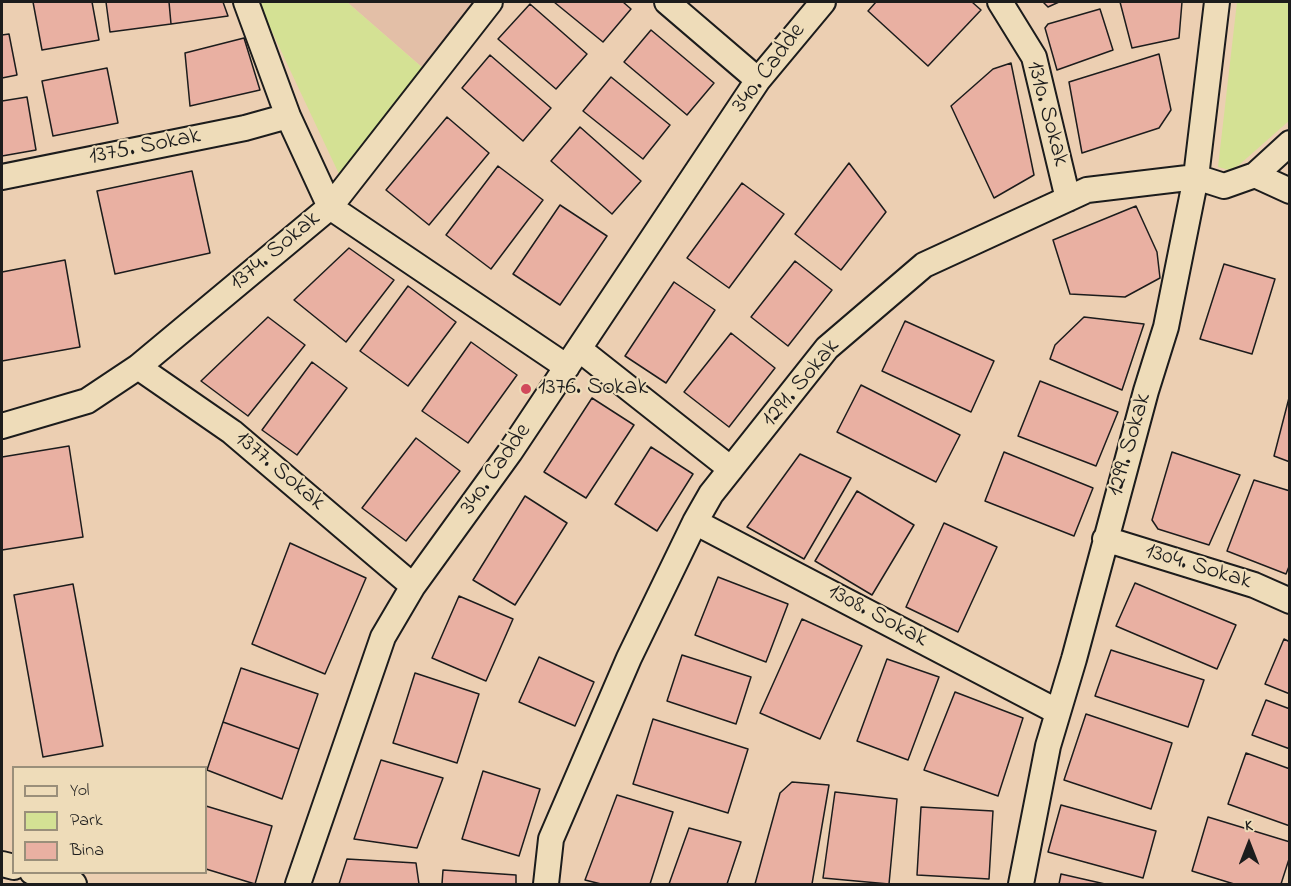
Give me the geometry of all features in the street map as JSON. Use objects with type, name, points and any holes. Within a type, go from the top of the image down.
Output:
[{"type":"street","points":[[246,2],[288,116],[330,207],[573,358],[731,469]]},
{"type":"street","name":"1374. Sokak","points":[[2,426],[87,402],[138,367],[330,207],[490,2]]},
{"type":"street","points":[[667,2],[758,80]]},
{"type":"street","name":"340. Cadde","points":[[298,885],[383,637],[413,586],[510,452],[758,80],[823,2]]},
{"type":"street","name":"1310. Sokak","points":[[1000,2],[1034,57],[1068,199]]},
{"type":"street","name":"1299. Sokak","points":[[1021,885],[1048,746],[1166,327],[1196,177],[1217,2]]},
{"type":"street","name":"1375. Sokak","points":[[2,177],[245,128],[288,116]]},
{"type":"street","name":"1291. Sokak","points":[[546,885],[550,839],[629,658],[695,522],[711,494],[827,348],[924,265],[1087,190],[1196,177],[1224,186],[1255,175],[1290,143]]},
{"type":"street","points":[[1255,175],[1290,191]]},
{"type":"street","name":"1377. Sokak","points":[[138,367],[232,432],[413,586]]},
{"type":"street","name":"1308. Sokak","points":[[695,522],[1058,712]]},
{"type":"street","name":"1304. Sokak","points":[[1105,539],[1254,585],[1290,601]]},
{"type":"street","points":[[36,874],[74,885]]},
{"type":"shaded area","points":[[347,2],[478,2],[424,69]]},
{"type":"green space","points":[[258,2],[347,2],[424,69],[339,174]]},
{"type":"green space","points":[[1237,2],[1289,2],[1290,120],[1239,165],[1229,170],[1218,167]]},
{"type":"building","points":[[33,2],[92,2],[99,40],[42,50]]},
{"type":"building","points":[[106,2],[169,2],[171,24],[110,32]]},
{"type":"building","points":[[169,2],[223,2],[228,16],[171,24]]},
{"type":"building","points":[[554,2],[623,2],[631,9],[603,42]]},
{"type":"building","points":[[876,2],[972,2],[981,10],[928,66],[868,11]]},
{"type":"building","points":[[1043,2],[1059,2],[1048,7]]},
{"type":"building","points":[[1120,2],[1182,2],[1179,38],[1132,48]]},
{"type":"building","points":[[530,4],[587,54],[556,89],[498,39]]},
{"type":"building","points":[[1100,9],[1113,50],[1057,70],[1045,28],[1048,24]]},
{"type":"building","points":[[651,30],[714,83],[687,115],[624,62]]},
{"type":"building","points":[[9,34],[17,75],[2,78],[2,35]]},
{"type":"building","points":[[244,38],[260,90],[190,106],[185,53]]},
{"type":"building","points":[[1159,54],[1171,110],[1159,128],[1082,153],[1069,82]]},
{"type":"building","points":[[490,55],[551,108],[523,141],[462,88]]},
{"type":"building","points":[[1011,63],[1034,175],[994,198],[951,106],[993,69]]},
{"type":"building","points":[[107,68],[118,123],[53,136],[42,81]]},
{"type":"building","points":[[611,77],[670,125],[643,159],[583,111]]},
{"type":"building","points":[[27,97],[36,150],[2,156],[2,101]]},
{"type":"building","points":[[447,117],[489,153],[429,225],[386,190]]},
{"type":"building","points":[[580,127],[641,181],[612,214],[551,161]]},
{"type":"building","points":[[849,163],[886,212],[841,270],[795,234]]},
{"type":"building","points":[[498,166],[543,200],[491,269],[446,235]]},
{"type":"building","points":[[192,171],[210,253],[115,274],[97,191]]},
{"type":"building","points":[[742,183],[784,214],[729,288],[687,258]]},
{"type":"building","points":[[560,205],[607,236],[560,305],[513,274]]},
{"type":"building","points":[[1136,206],[1157,252],[1160,278],[1125,297],[1070,294],[1053,240]]},
{"type":"building","points":[[349,248],[394,280],[346,342],[294,300]]},
{"type":"building","points":[[65,260],[80,347],[2,361],[2,272]]},
{"type":"building","points":[[795,261],[832,290],[788,346],[751,317]]},
{"type":"building","points":[[1224,264],[1275,279],[1252,354],[1200,339]]},
{"type":"building","points":[[674,282],[715,310],[666,383],[625,356]]},
{"type":"building","points":[[408,286],[456,322],[408,386],[360,351]]},
{"type":"building","points":[[268,317],[305,345],[248,416],[201,381]]},
{"type":"building","points":[[1084,317],[1144,324],[1122,390],[1050,359],[1055,345]]},
{"type":"building","points":[[905,321],[994,361],[971,412],[882,371]]},
{"type":"building","points":[[731,333],[775,368],[729,427],[684,392]]},
{"type":"building","points":[[471,342],[517,375],[468,443],[422,411]]},
{"type":"building","points":[[312,362],[347,388],[297,455],[262,430]]},
{"type":"building","points":[[1040,381],[1118,412],[1096,466],[1018,436]]},
{"type":"building","points":[[861,385],[960,435],[936,482],[837,432]]},
{"type":"building","points":[[1290,394],[1290,462],[1274,456]]},
{"type":"building","points":[[592,398],[634,425],[586,498],[544,472]]},
{"type":"building","points":[[416,438],[460,471],[406,541],[362,508]]},
{"type":"building","points":[[69,446],[83,537],[2,550],[2,457]]},
{"type":"building","points":[[651,447],[693,474],[657,531],[615,504]]},
{"type":"building","points":[[1004,452],[1093,488],[1074,536],[985,501]]},
{"type":"building","points":[[1172,452],[1240,475],[1209,545],[1158,529],[1152,520]]},
{"type":"building","points":[[800,454],[851,478],[804,559],[747,527]]},
{"type":"building","points":[[1254,480],[1290,491],[1290,564],[1286,574],[1227,551]]},
{"type":"building","points":[[857,491],[914,525],[872,595],[815,561]]},
{"type":"building","points":[[525,496],[567,523],[515,605],[473,580]]},
{"type":"building","points":[[944,523],[997,547],[958,632],[906,607]]},
{"type":"building","points":[[290,543],[366,578],[325,674],[252,644]]},
{"type":"building","points":[[718,577],[788,604],[766,662],[695,635]]},
{"type":"building","points":[[1135,583],[1236,625],[1217,669],[1116,626]]},
{"type":"building","points":[[73,584],[103,746],[43,757],[14,595]]},
{"type":"building","points":[[459,596],[513,619],[486,681],[432,658]]},
{"type":"building","points":[[802,619],[862,646],[820,739],[760,713]]},
{"type":"building","points":[[1284,639],[1290,642],[1290,694],[1265,684]]},
{"type":"building","points":[[1111,650],[1204,680],[1188,727],[1095,696]]},
{"type":"building","points":[[682,655],[751,677],[736,724],[667,701]]},
{"type":"building","points":[[539,657],[594,682],[575,726],[519,702]]},
{"type":"building","points":[[887,659],[939,677],[908,760],[857,741]]},
{"type":"building","points":[[241,668],[318,694],[299,749],[223,722]]},
{"type":"building","points":[[415,673],[479,694],[457,763],[393,743]]},
{"type":"building","points":[[955,692],[1023,718],[998,796],[924,770]]},
{"type":"building","points":[[1266,700],[1290,709],[1290,749],[1252,735]]},
{"type":"building","points":[[1086,714],[1172,743],[1151,809],[1064,780]]},
{"type":"building","points":[[653,719],[748,749],[728,813],[633,784]]},
{"type":"building","points":[[223,722],[299,749],[282,799],[207,770]]},
{"type":"building","points":[[1246,753],[1290,769],[1290,826],[1228,804]]},
{"type":"building","points":[[381,760],[443,778],[417,848],[354,839]]},
{"type":"building","points":[[483,771],[540,789],[519,856],[462,839]]},
{"type":"building","points":[[792,782],[829,785],[812,884],[755,884],[780,793]]},
{"type":"building","points":[[835,792],[897,799],[889,884],[823,878]]},
{"type":"building","points":[[617,795],[673,812],[650,884],[601,884],[585,880]]},
{"type":"building","points":[[1061,805],[1156,831],[1143,878],[1048,852]]},
{"type":"building","points":[[207,806],[272,826],[255,884],[207,869]]},
{"type":"building","points":[[921,807],[993,811],[989,879],[917,875]]},
{"type":"building","points":[[1208,817],[1290,842],[1290,856],[1281,884],[1234,884],[1192,871]]},
{"type":"building","points":[[689,828],[741,842],[727,884],[669,884]]},
{"type":"building","points":[[347,859],[416,863],[419,884],[339,884]]},
{"type":"building","points":[[443,870],[516,875],[516,884],[442,884]]},
{"type":"building","points":[[1061,874],[1105,884],[1059,884]]},
{"type":"place","name":"1376. Sokak","points":[[526,389]]}]
